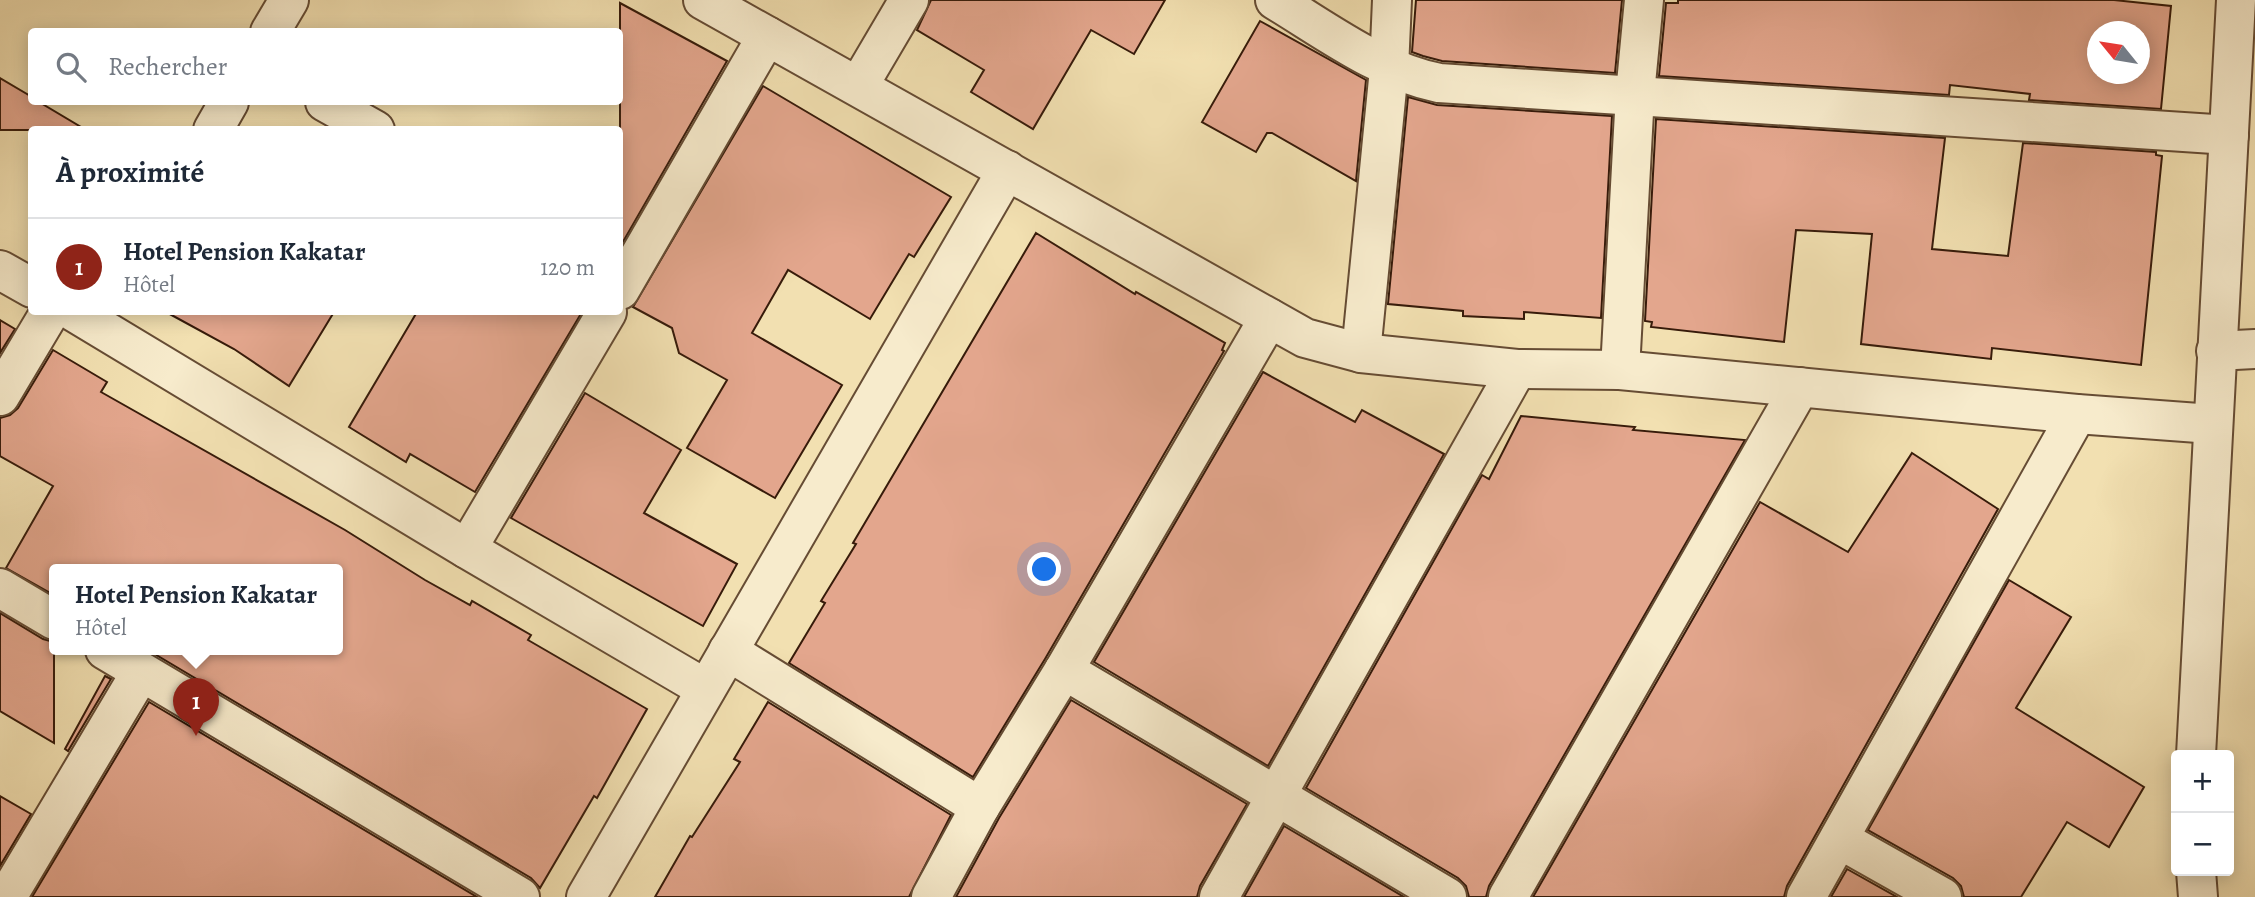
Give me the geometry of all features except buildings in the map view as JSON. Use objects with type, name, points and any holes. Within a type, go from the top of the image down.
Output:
[{"type":"street","points":[[272,28],[289,0]]},
{"type":"street","points":[[703,0],[859,85],[1305,338],[1361,353],[1517,369],[1620,370],[2077,414],[2212,424]]},
{"type":"street","points":[[859,85],[909,0]]},
{"type":"street","points":[[1275,0],[1389,69],[1439,83],[2229,135]]},
{"type":"street","points":[[1361,353],[1389,69],[1392,0]]},
{"type":"street","points":[[1620,370],[1644,0]]},
{"type":"street","points":[[2196,750],[2236,0]]},
{"type":"street","points":[[623,275],[767,36]]},
{"type":"street","points":[[215,126],[227,105]]},
{"type":"street","points":[[330,105],[369,126]]},
{"type":"street","points":[[586,897],[1007,170]]},
{"type":"street","points":[[0,270],[28,286]]},
{"type":"street","points":[[0,396],[48,315]]},
{"type":"street","points":[[467,549],[605,315]]},
{"type":"street","points":[[92,316],[467,549],[706,689]]},
{"type":"street","points":[[931,897],[980,807],[1064,670],[1269,318]]},
{"type":"street","points":[[2216,351],[2255,349]]},
{"type":"street","points":[[1219,897],[1517,369]]},
{"type":"street","points":[[1508,897],[1800,387]]},
{"type":"street","points":[[1806,897],[2077,414]]},
{"type":"street","points":[[0,588],[49,617]]},
{"type":"street","points":[[728,651],[980,807]]},
{"type":"street","points":[[113,655],[520,897]]},
{"type":"street","points":[[1064,670],[1447,897]]},
{"type":"street","points":[[7,897],[141,672]]},
{"type":"street","points":[[1839,839],[1942,897]]},
{"type":"street","points":[[2196,876],[2198,897]]},
{"type":"place","name":"Hotel Pension Kakatar","points":[[196,736]]}]
